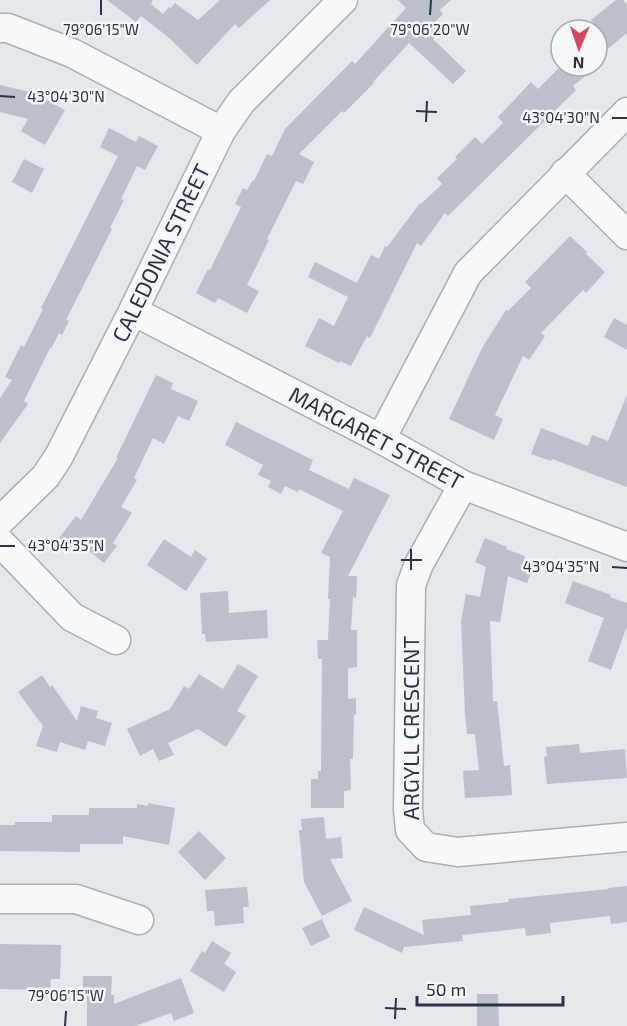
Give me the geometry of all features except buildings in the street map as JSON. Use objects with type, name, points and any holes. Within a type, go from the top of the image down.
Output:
[{"type":"street","name":"CALEDONIA STREET","points":[[0,521],[46,476],[59,456],[221,131],[241,102],[342,0]]},
{"type":"street","points":[[0,28],[8,28],[72,52],[221,131]]},
{"type":"street","points":[[381,439],[468,273],[627,111]]},
{"type":"street","points":[[565,173],[627,234]]},
{"type":"street","name":"MARGARET STREET","points":[[133,311],[381,439],[463,485],[627,547]]},
{"type":"street","name":"ARGYLL CRESCENT","points":[[463,485],[419,564],[411,585],[408,809],[410,830],[426,847],[458,852],[627,837]]},
{"type":"street","points":[[0,542],[72,617],[117,640]]},
{"type":"street","points":[[0,899],[76,899],[139,920]]}]
